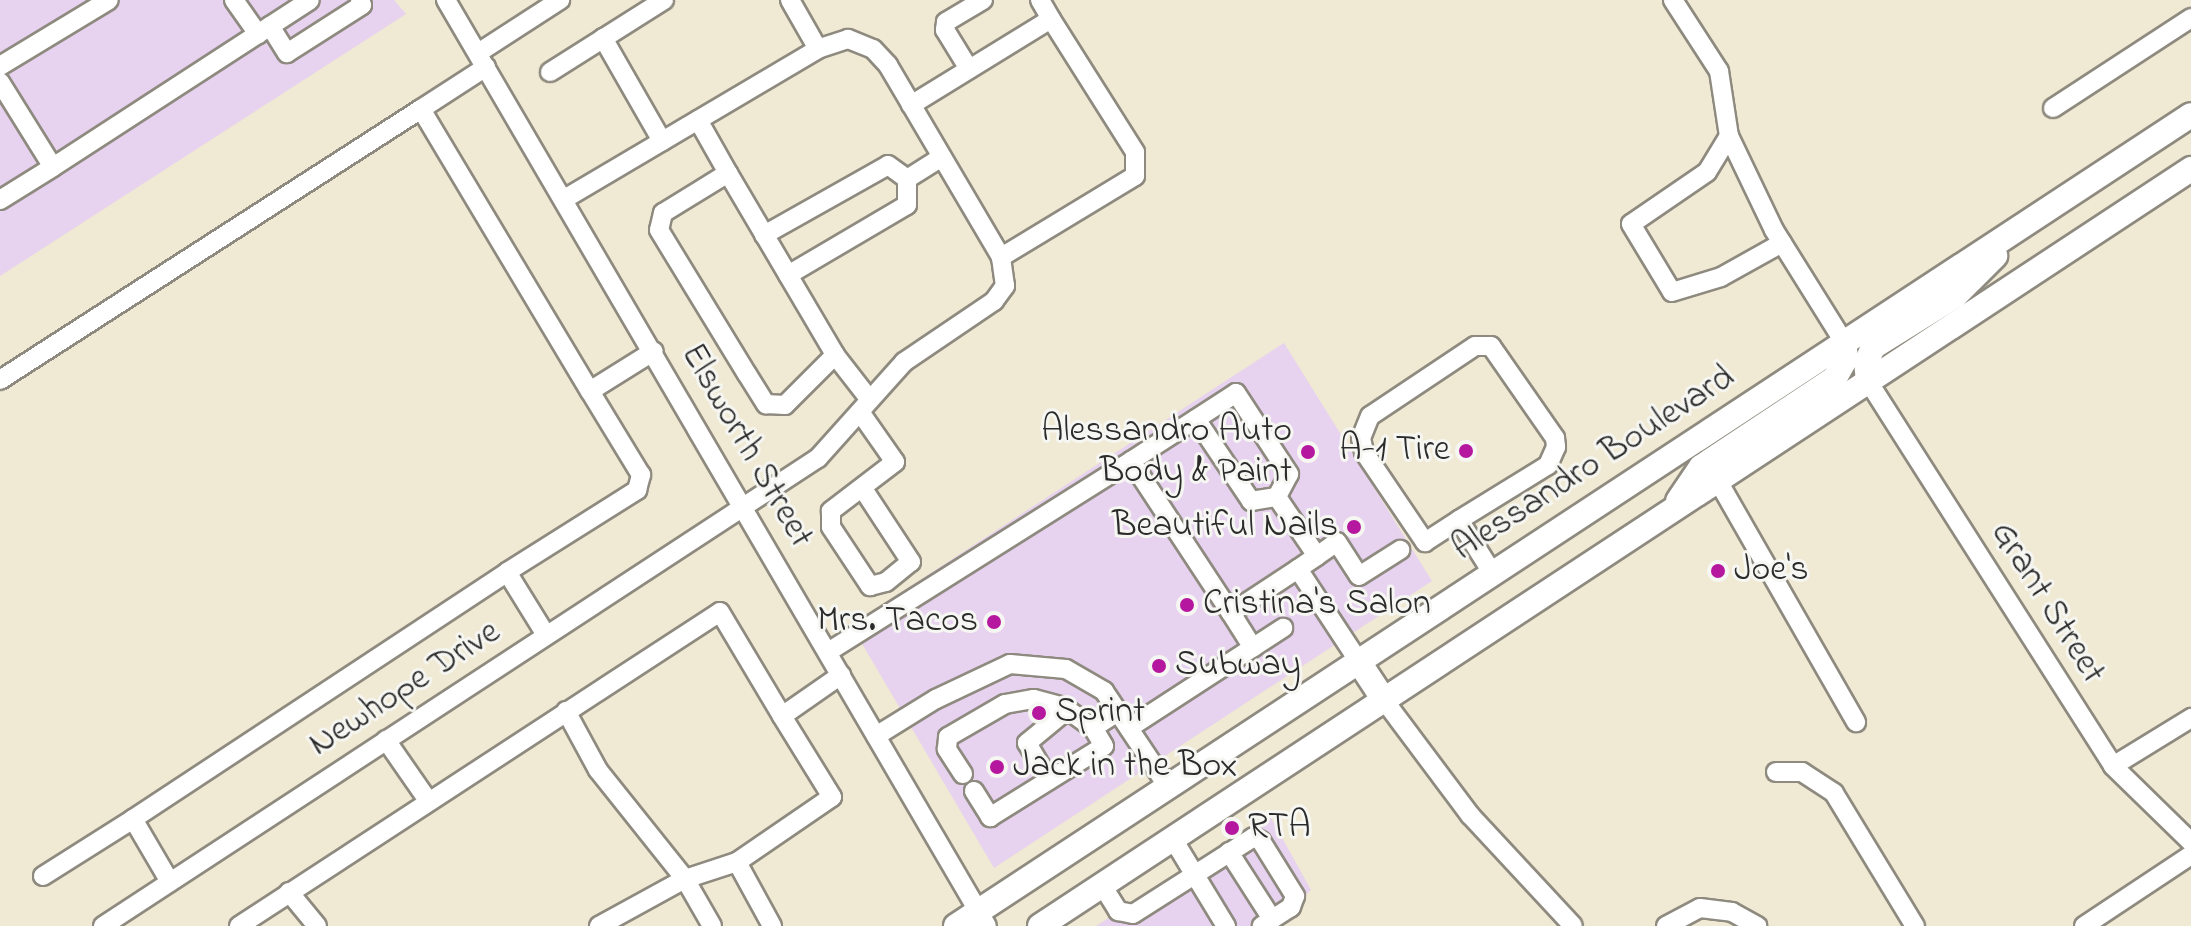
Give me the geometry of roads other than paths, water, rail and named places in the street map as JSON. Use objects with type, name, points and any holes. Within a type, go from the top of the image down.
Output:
[{"type":"main road","name":"Alessandro Boulevard","points":[[956,926],[983,919],[1168,787],[2191,115]]},
{"type":"main road","points":[[1040,926],[2191,169]]},
{"type":"main road","points":[[1868,381],[1866,363],[1873,347],[1955,296],[2034,218]]},
{"type":"main road","points":[[1671,512],[1701,467],[1835,378],[1846,358],[1844,342]]},
{"type":"main road","points":[[1359,662],[1384,700]]},
{"type":"street","points":[[0,66],[109,0]]},
{"type":"street","points":[[234,0],[287,53],[362,5],[360,0]]},
{"type":"street","points":[[0,200],[310,0]]},
{"type":"street","name":"Elsworth Street","points":[[446,0],[566,198],[983,919]]},
{"type":"street","points":[[0,380],[421,109],[560,0]]},
{"type":"street","points":[[550,72],[664,0]]},
{"type":"street","points":[[790,0],[818,49]]},
{"type":"street","points":[[969,69],[945,30],[946,22],[983,0]]},
{"type":"street","points":[[566,198],[818,49],[848,39],[873,49],[911,105],[1001,257],[1135,176],[1135,152],[1040,0]]},
{"type":"street","points":[[1673,0],[1719,71],[1729,136],[1782,243],[1844,342]]},
{"type":"street","points":[[2053,108],[2191,18]]},
{"type":"street","points":[[911,105],[1055,22]]},
{"type":"street","points":[[603,38],[662,141]]},
{"type":"street","points":[[0,82],[53,167]]},
{"type":"street","points":[[43,876],[637,490],[641,475],[421,109]]},
{"type":"street","points":[[698,120],[895,462],[831,511],[831,527],[870,586],[886,582],[911,562],[863,489]]},
{"type":"street","points":[[1729,136],[1707,172],[1631,224],[1672,292],[1721,277],[1782,243]]},
{"type":"street","points":[[907,179],[942,157]]},
{"type":"street","points":[[764,235],[888,165],[907,179]]},
{"type":"street","points":[[728,173],[663,213],[659,230],[766,404],[785,405],[835,355]]},
{"type":"street","points":[[788,275],[907,205],[907,179]]},
{"type":"street","name":"Newhope Drive","points":[[103,926],[818,458],[904,362],[994,301],[1005,286],[1001,257]]},
{"type":"street","points":[[1475,346],[1491,346],[1540,414],[1556,447],[1548,465],[1459,520],[1425,542],[1364,452],[1361,438],[1370,416],[1475,346]]},
{"type":"street","points":[[590,391],[654,351]]},
{"type":"street","name":"Grant Street","points":[[1868,381],[2113,766],[2191,842]]},
{"type":"street","points":[[828,652],[1236,393],[1289,474],[1277,497]]},
{"type":"street","points":[[1196,419],[1251,501],[1277,497]]},
{"type":"street","points":[[1131,461],[1253,648]]},
{"type":"street","points":[[1718,481],[1856,722]]},
{"type":"street","points":[[1277,497],[1317,556]]},
{"type":"street","points":[[1459,520],[1493,574]]},
{"type":"street","points":[[1231,613],[1337,542],[1359,576],[1400,550]]},
{"type":"street","points":[[1298,569],[1359,662]]},
{"type":"street","points":[[507,572],[546,635]]},
{"type":"street","points":[[239,926],[427,799],[720,612],[832,797],[737,862],[685,879],[599,926]]},
{"type":"street","points":[[1129,728],[1283,628]]},
{"type":"street","points":[[876,736],[936,699],[1010,664],[1066,669],[1104,691],[1168,787]]},
{"type":"street","points":[[782,716],[841,675]]},
{"type":"street","points":[[963,774],[947,749],[948,737],[1005,704],[1034,699],[1067,710],[1093,728],[1104,746],[990,817],[974,791]]},
{"type":"street","points":[[1384,700],[1470,815],[1573,926]]},
{"type":"street","points":[[1049,780],[1027,743],[1067,710]]},
{"type":"street","points":[[566,711],[598,770],[685,879],[705,924]]},
{"type":"street","points":[[1093,728],[1118,712]]},
{"type":"street","points":[[2113,766],[2191,718]]},
{"type":"street","points":[[386,740],[427,799]]},
{"type":"street","points":[[1776,772],[1802,772],[1834,793],[1915,926]]},
{"type":"street","points":[[133,819],[170,882]]},
{"type":"street","points":[[1102,885],[1122,921],[1229,852],[1254,837],[1269,852],[1295,896],[1291,907],[1267,923],[1229,852]]},
{"type":"street","points":[[1173,839],[1226,926]]},
{"type":"street","points":[[2084,926],[2191,855]]},
{"type":"street","points":[[737,862],[772,926]]},
{"type":"street","points":[[289,892],[317,926]]},
{"type":"street","points":[[1666,926],[1700,908],[1732,912],[1757,926]]},
{"type":"place","name":"A-1 Tire","points":[[1466,451]]},
{"type":"place","name":"Alessandro Auto Body & Paint","points":[[1308,452]]},
{"type":"place","name":"Beautiful Nails","points":[[1354,527]]},
{"type":"place","name":"Joe's","points":[[1718,571]]},
{"type":"place","name":"Cristina's Salon","points":[[1187,605]]},
{"type":"place","name":"Mrs. Tacos","points":[[994,622]]},
{"type":"place","name":"Subway","points":[[1159,666]]},
{"type":"place","name":"Sprint","points":[[1039,713]]},
{"type":"place","name":"Jack in the Box","points":[[997,767]]},
{"type":"place","name":"RTA","points":[[1232,828]]}]
